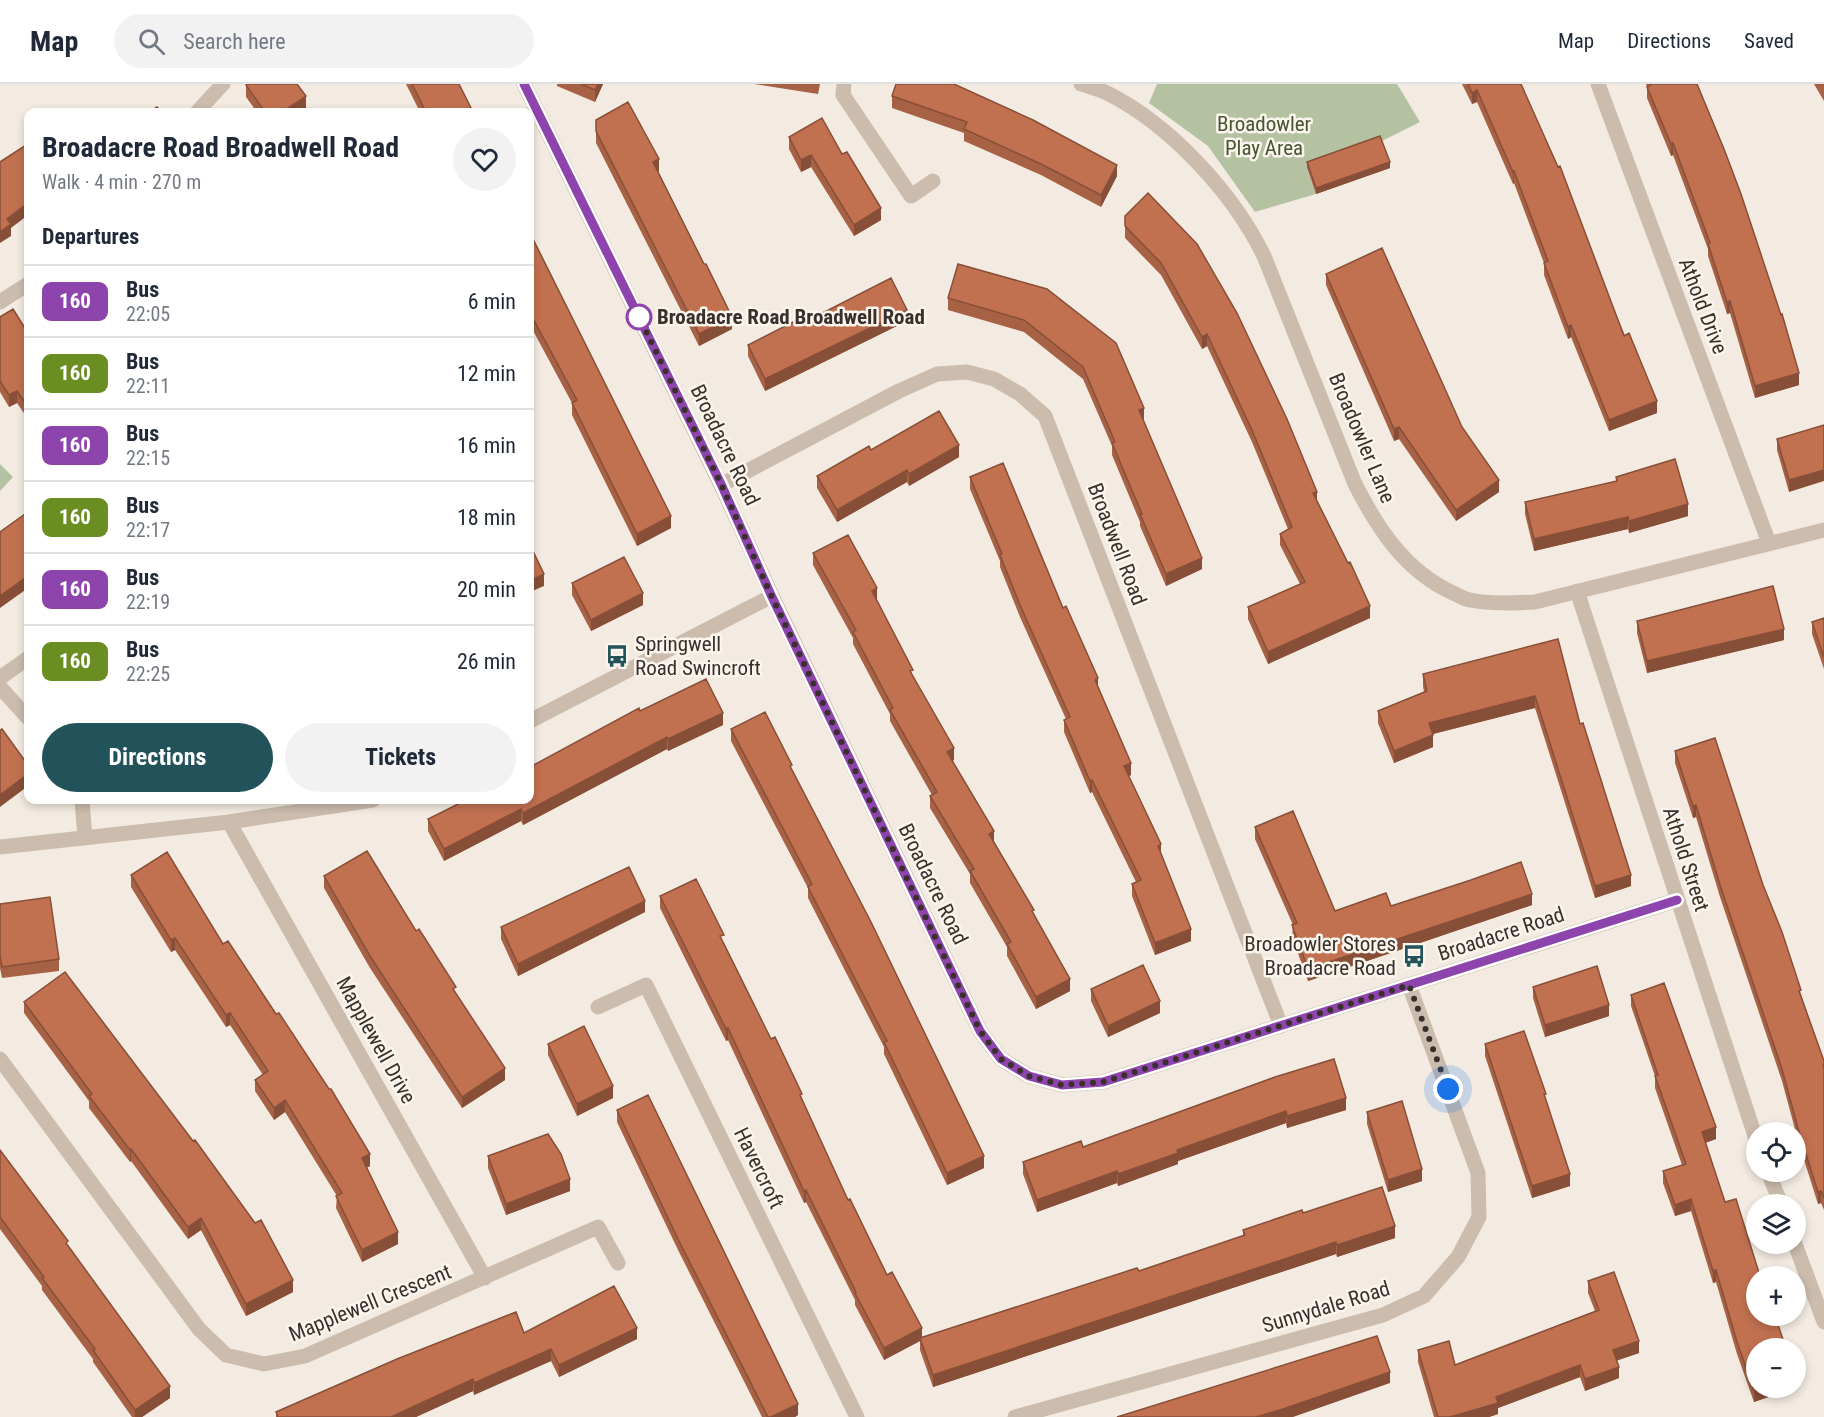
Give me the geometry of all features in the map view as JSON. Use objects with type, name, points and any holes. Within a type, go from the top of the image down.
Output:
[{"type":"street","points":[[201,108],[223,84]]},
{"type":"street","name":"Broadacre Road","points":[[524,84],[721,484],[772,597],[980,1031],[1001,1059],[1029,1076],[1062,1085],[1103,1082],[1677,900]]},
{"type":"street","points":[[844,84],[843,95],[911,195],[933,181]]},
{"type":"street","name":"Broadowler Lane","points":[[1081,84],[1107,93],[1152,122],[1196,161],[1225,192],[1249,225],[1264,256],[1355,484],[1372,518],[1412,568],[1438,586],[1468,600],[1501,603],[1535,602],[1824,530]]},
{"type":"street","name":"Athold Drive","points":[[1598,84],[1769,543]]},
{"type":"street","points":[[0,302],[24,287]]},
{"type":"street","name":"Broadwell Road","points":[[721,484],[899,391],[938,374],[967,372],[994,379],[1020,394],[1045,416],[1281,1026]]},
{"type":"street","name":"Athold Street","points":[[1577,591],[1750,1122]]},
{"type":"street","points":[[534,719],[772,597]]},
{"type":"street","points":[[0,678],[24,661]]},
{"type":"street","points":[[0,687],[24,714]]},
{"type":"street","points":[[82,804],[85,838]]},
{"type":"street","points":[[0,847],[229,822],[347,804]]},
{"type":"street","name":"Mapplewell Drive","points":[[229,822],[485,1278]]},
{"type":"street","name":"Havercroft","points":[[598,1007],[646,985],[857,1417]]},
{"type":"street","name":"Sunnydale Road","points":[[1015,1417],[1383,1316],[1424,1296],[1458,1257],[1479,1217],[1478,1173],[1409,985]]},
{"type":"street","name":"Mapplewell Crescent","points":[[0,1059],[200,1329],[226,1355],[264,1364],[305,1356],[598,1227],[618,1263]]},
{"type":"street","points":[[1799,1254],[1824,1322]]},
{"type":"green space","name":"Broadowler Play Area","points":[[1157,84],[1397,84],[1420,122],[1380,142],[1307,169],[1316,194],[1255,212],[1208,146],[1149,103]]},
{"type":"green space","points":[[0,464],[13,477],[0,491]]},
{"type":"building","points":[[297,84],[306,96],[288,108],[262,108],[246,85]]},
{"type":"building","points":[[412,84],[459,84],[471,108],[424,108]]},
{"type":"building","points":[[581,84],[598,84],[595,90]]},
{"type":"building","points":[[896,84],[954,84],[1033,120],[1117,165],[1101,195],[1041,164],[964,129],[967,122],[892,96]]},
{"type":"building","points":[[1468,84],[1521,84],[1558,167],[1560,166],[1624,336],[1629,333],[1657,401],[1609,420],[1571,325],[1568,327],[1544,263],[1548,261],[1514,171],[1477,90],[1472,93]]},
{"type":"building","points":[[1652,84],[1697,84],[1741,194],[1782,314],[1799,373],[1755,386],[1730,301],[1727,302],[1708,244],[1710,243],[1673,143],[1671,144],[1647,87]]},
{"type":"building","points":[[628,102],[659,159],[653,162],[732,317],[699,334],[596,131],[596,120]]},
{"type":"building","points":[[822,118],[842,154],[847,152],[881,208],[854,225],[811,155],[801,160],[789,137]]},
{"type":"building","points":[[1380,136],[1390,162],[1316,188],[1307,162]]},
{"type":"building","points":[[24,146],[24,206],[7,219],[11,224],[0,232],[0,162]]},
{"type":"building","points":[[1148,193],[1197,244],[1237,313],[1287,419],[1317,492],[1313,493],[1348,563],[1350,562],[1370,606],[1268,652],[1248,607],[1305,582],[1280,534],[1292,527],[1252,430],[1207,334],[1202,337],[1161,263],[1125,226],[1125,216]]},
{"type":"building","points":[[534,241],[671,516],[637,534],[572,403],[577,400],[534,320]]},
{"type":"building","points":[[1382,248],[1462,427],[1499,480],[1456,510],[1399,427],[1394,429],[1326,274]]},
{"type":"building","points":[[958,264],[1047,289],[1116,343],[1144,408],[1139,410],[1202,558],[1166,574],[1140,514],[1142,514],[1112,443],[1115,442],[1083,367],[1024,320],[948,298]]},
{"type":"building","points":[[891,278],[907,310],[765,379],[748,345],[801,318],[803,323]]},
{"type":"building","points":[[13,309],[24,327],[24,401],[17,391],[9,395],[0,381],[0,317]]},
{"type":"building","points":[[939,411],[959,445],[909,474],[907,470],[837,510],[817,476],[869,446],[871,450]]},
{"type":"building","points":[[1824,425],[1824,470],[1789,480],[1777,439]]},
{"type":"building","points":[[1675,459],[1688,504],[1629,521],[1628,517],[1534,539],[1525,502],[1617,481],[1616,477]]},
{"type":"building","points":[[1003,463],[1063,608],[1066,606],[1098,678],[1095,680],[1131,763],[1124,766],[1161,844],[1158,846],[1191,929],[1155,943],[1132,884],[1141,880],[1092,780],[1090,781],[1064,720],[1070,717],[1020,605],[970,477]]},
{"type":"building","points":[[24,515],[24,579],[0,596],[0,532]]},
{"type":"building","points":[[848,535],[877,588],[872,591],[913,670],[910,671],[954,748],[947,752],[994,831],[989,834],[1034,910],[1032,911],[1070,979],[1036,997],[1007,944],[1011,942],[970,871],[974,869],[930,796],[937,792],[890,710],[893,708],[853,632],[856,630],[813,553]]},
{"type":"building","points":[[534,553],[544,574],[534,579]]},
{"type":"building","points":[[624,557],[643,593],[591,620],[572,583]]},
{"type":"building","points":[[1773,586],[1784,629],[1647,661],[1637,621]]},
{"type":"building","points":[[1824,618],[1824,657],[1812,622]]},
{"type":"building","points":[[1558,639],[1580,724],[1583,723],[1631,875],[1595,886],[1535,696],[1429,723],[1433,735],[1394,751],[1378,711],[1427,691],[1423,674]]},
{"type":"building","points":[[706,679],[723,713],[668,739],[667,737],[523,813],[521,809],[444,849],[428,819],[458,804],[534,804],[534,765],[639,708],[640,711]]},
{"type":"building","points":[[765,712],[792,765],[790,766],[871,922],[984,1156],[947,1173],[884,1042],[887,1041],[808,887],[812,884],[731,729]]},
{"type":"building","points":[[2,729],[24,759],[24,777],[0,795],[0,730]]},
{"type":"building","points":[[1715,738],[1763,885],[1782,932],[1801,990],[1799,991],[1824,1061],[1824,1198],[1821,1191],[1818,1192],[1806,1154],[1806,1122],[1796,1122],[1782,1069],[1720,885],[1696,805],[1693,806],[1675,751]]},
{"type":"building","points":[[1293,811],[1335,911],[1386,893],[1391,906],[1521,862],[1532,894],[1308,969],[1292,925],[1297,923],[1255,827]]},
{"type":"building","points":[[367,851],[416,931],[419,929],[456,987],[453,989],[505,1068],[462,1097],[370,956],[324,876]]},
{"type":"building","points":[[167,852],[223,944],[228,941],[276,1014],[279,1013],[331,1089],[370,1154],[362,1158],[398,1232],[362,1250],[336,1196],[342,1193],[285,1100],[274,1108],[255,1080],[268,1071],[230,1013],[226,1015],[175,938],[171,940],[131,875]]},
{"type":"building","points":[[629,867],[645,901],[518,964],[501,927]]},
{"type":"building","points":[[696,879],[724,935],[720,936],[771,1039],[775,1037],[802,1094],[800,1095],[848,1200],[850,1199],[887,1275],[892,1272],[922,1328],[884,1348],[806,1190],[804,1191],[728,1028],[726,1029],[660,896]]},
{"type":"building","points":[[50,897],[59,959],[2,967],[0,904]]},
{"type":"building","points":[[1143,965],[1160,1001],[1108,1026],[1091,989]]},
{"type":"building","points":[[1597,966],[1609,1005],[1545,1025],[1533,987]]},
{"type":"building","points":[[65,972],[193,1141],[195,1140],[255,1223],[261,1220],[293,1280],[246,1304],[201,1218],[188,1227],[89,1096],[92,1094],[24,1002]]},
{"type":"building","points":[[1664,983],[1716,1127],[1702,1132],[1725,1202],[1736,1199],[1746,1231],[1746,1254],[1753,1254],[1757,1266],[1746,1266],[1746,1326],[1778,1326],[1783,1338],[1746,1338],[1746,1367],[1691,1199],[1675,1205],[1663,1171],[1686,1164],[1655,1076],[1658,1075],[1631,995]]},
{"type":"building","points":[[584,1026],[613,1086],[577,1104],[548,1044]]},
{"type":"building","points":[[1524,1031],[1570,1174],[1532,1186],[1485,1044]]},
{"type":"building","points":[[1334,1059],[1346,1098],[1287,1116],[1286,1111],[1177,1150],[1178,1153],[1118,1174],[1117,1171],[1037,1200],[1023,1162],[1081,1141],[1083,1147],[1275,1077]]},
{"type":"building","points":[[648,1095],[798,1404],[771,1417],[768,1417],[678,1239],[617,1110]]},
{"type":"building","points":[[1402,1101],[1422,1169],[1388,1180],[1367,1112]]},
{"type":"building","points":[[548,1134],[561,1154],[570,1179],[506,1204],[488,1156]]},
{"type":"building","points":[[0,1150],[68,1241],[66,1243],[170,1386],[135,1410],[93,1350],[95,1349],[0,1217]]},
{"type":"building","points":[[1382,1187],[1395,1226],[1337,1245],[1336,1242],[933,1375],[920,1338],[1137,1268],[1139,1271],[1245,1235],[1243,1230]]},
{"type":"building","points":[[1614,1272],[1639,1341],[1613,1350],[1619,1367],[1585,1379],[1580,1365],[1496,1397],[1498,1403],[1450,1417],[1438,1417],[1418,1350],[1449,1341],[1455,1365],[1599,1310],[1588,1281]]},
{"type":"building","points":[[614,1286],[637,1328],[559,1365],[551,1349],[474,1383],[473,1379],[391,1417],[278,1417],[276,1412],[397,1359],[516,1312],[524,1333]]},
{"type":"building","points":[[1377,1336],[1390,1372],[1283,1409],[1256,1417],[1117,1417]]},
{"type":"bus line","name":"160","points":[[524,84],[721,484],[772,597],[980,1031],[1001,1059],[1029,1076],[1062,1085],[1103,1082],[1677,900]]},
{"type":"place","name":"Broadacre Road Broadwell Road","points":[[639,317]]},
{"type":"place","name":"Springwell Road Swincroft","points":[[617,656]]},
{"type":"place","name":"Broadowler Stores Broadacre Road","points":[[1414,956]]},
{"type":"route","points":[[639,317],[638,315],[721,484],[772,597],[980,1031],[1001,1059],[1029,1076],[1062,1085],[1103,1082],[1409,985],[1448,1089]]}]
